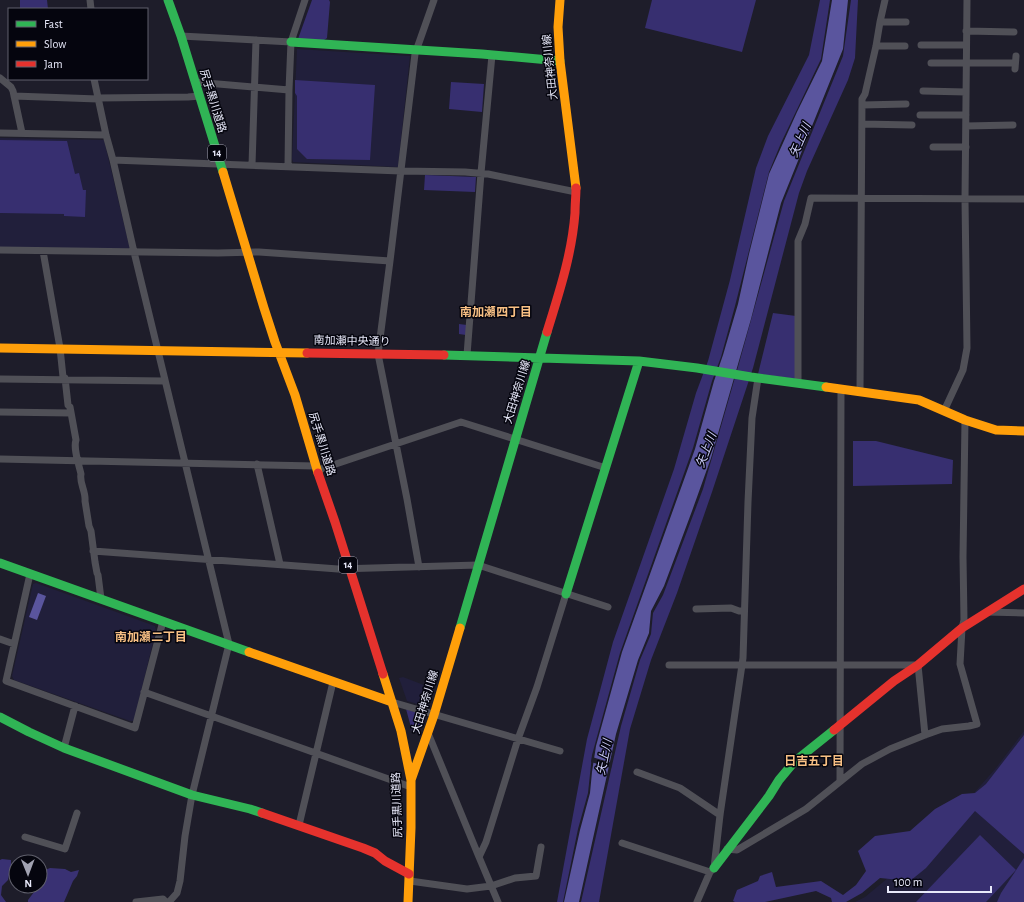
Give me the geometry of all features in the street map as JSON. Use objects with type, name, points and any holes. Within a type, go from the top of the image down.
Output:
[{"type":"street","name":"尻手黒川道路","points":[[168,0],[200,96],[255,278],[279,352],[295,395],[400,731],[411,783],[410,878],[408,902]]},
{"type":"street","points":[[288,166],[291,42],[305,0]]},
{"type":"street","points":[[419,567],[408,499],[378,354],[415,54],[434,0]]},
{"type":"street","name":"大田神奈川線","points":[[411,783],[434,715],[540,358],[572,242],[575,220],[576,192],[560,61],[558,27],[560,0]]},
{"type":"street","points":[[860,391],[862,99],[865,94],[885,0]]},
{"type":"street","points":[[944,411],[963,370],[967,348],[965,199],[967,0]]},
{"type":"street","points":[[880,22],[906,22]]},
{"type":"street","points":[[966,31],[1014,32]]},
{"type":"street","points":[[181,36],[492,55],[560,61]]},
{"type":"street","points":[[252,165],[256,40]]},
{"type":"street","points":[[921,45],[966,45]]},
{"type":"street","points":[[876,46],[905,46]]},
{"type":"street","points":[[467,355],[492,55]]},
{"type":"street","points":[[931,63],[1016,63]]},
{"type":"street","points":[[0,78],[11,87],[22,133]]},
{"type":"street","points":[[94,80],[106,135],[229,644],[192,795],[177,893],[168,902],[163,899],[136,902]]},
{"type":"street","points":[[195,82],[289,90]]},
{"type":"street","points":[[923,91],[966,92]]},
{"type":"street","points":[[14,96],[98,98],[200,96]]},
{"type":"street","points":[[862,105],[906,104]]},
{"type":"street","points":[[920,115],[966,115]]},
{"type":"street","points":[[862,124],[912,125]]},
{"type":"street","points":[[966,126],[1006,128],[1014,125]]},
{"type":"street","points":[[0,133],[106,135]]},
{"type":"street","points":[[933,147],[966,147]]},
{"type":"street","points":[[113,160],[481,173],[576,192]]},
{"type":"street","points":[[798,383],[798,241],[805,224],[811,198],[1024,199]]},
{"type":"street","points":[[0,250],[258,252],[390,261]]},
{"type":"street","points":[[43,251],[60,348],[68,405],[70,407],[76,440],[74,442],[79,461],[82,486],[92,536],[101,599]]},
{"type":"street","name":"南加瀬中央通り","points":[[0,348],[467,355],[639,361],[919,400],[965,420],[996,430],[1024,431]]},
{"type":"street","points":[[479,857],[486,842],[518,739],[537,687],[639,361]]},
{"type":"street","points":[[712,870],[742,665],[748,502],[755,378]]},
{"type":"street","points":[[0,379],[166,381]]},
{"type":"street","points":[[840,781],[841,389]]},
{"type":"street","points":[[0,412],[71,412]]},
{"type":"street","points":[[727,849],[737,850],[800,813],[862,764],[890,749],[942,729],[977,724],[960,664],[962,628],[964,620],[963,554],[965,420]]},
{"type":"street","points":[[0,459],[257,464],[317,468],[397,444],[461,422],[606,468]]},
{"type":"street","points":[[257,464],[280,564]]},
{"type":"street","points":[[93,551],[332,568],[478,565],[608,607]]},
{"type":"street","points":[[0,563],[392,702],[560,751]]},
{"type":"street","points":[[30,574],[6,681],[135,728],[163,621]]},
{"type":"street","points":[[697,902],[712,870],[794,762],[894,681],[918,665],[962,628],[1024,588]]},
{"type":"street","points":[[696,609],[731,608],[744,611]]},
{"type":"street","points":[[987,612],[1024,613]]},
{"type":"street","points":[[0,639],[14,644]]},
{"type":"street","points":[[669,665],[918,665]]},
{"type":"street","points":[[918,665],[925,735]]},
{"type":"street","points":[[299,825],[333,682]]},
{"type":"street","points":[[144,692],[316,752],[411,783]]},
{"type":"street","points":[[64,748],[75,706]]},
{"type":"street","points":[[0,717],[64,748],[192,795],[250,809],[363,848],[375,854],[410,878],[467,889],[491,886],[515,878],[536,876],[541,847]]},
{"type":"street","points":[[428,733],[498,902]]},
{"type":"street","points":[[638,772],[680,788],[720,815]]},
{"type":"street","points":[[25,837],[65,849],[78,813]]},
{"type":"street","points":[[622,843],[712,870]]},
{"type":"shaded area","points":[[20,0],[47,0],[48,8],[20,8]]},
{"type":"shaded area","points":[[312,0],[329,0],[330,2],[327,38],[321,42],[298,39]]},
{"type":"shaded area","points":[[652,0],[756,0],[742,52],[645,28]]},
{"type":"shaded area","points":[[820,0],[830,0],[821,59],[781,143],[769,172],[721,357],[712,381],[693,448],[620,653],[592,755],[588,793],[578,829],[563,902],[557,902],[587,739],[613,642],[674,469],[696,393],[708,361],[730,280],[756,168],[768,136],[809,55]]},
{"type":"shaded area","points":[[851,0],[858,0],[855,58],[848,80],[807,171],[799,193],[753,368],[677,593],[651,660],[630,729],[599,902],[581,902],[621,726],[640,660],[651,634],[653,613],[663,595],[703,489],[784,201],[843,56]]},
{"type":"shaded area","points":[[297,49],[410,56],[398,167],[293,162]]},
{"type":"shaded area","points":[[295,80],[375,85],[370,160],[307,159],[297,149],[297,96],[295,93]]},
{"type":"shaded area","points":[[451,82],[484,84],[482,112],[449,109]]},
{"type":"shaded area","points":[[0,138],[104,140],[130,249],[0,247]]},
{"type":"shaded area","points":[[0,140],[67,141],[75,174],[79,173],[83,190],[86,190],[85,217],[64,216],[64,214],[0,213]]},
{"type":"shaded area","points":[[425,175],[476,177],[475,192],[424,190]]},
{"type":"shaded area","points":[[773,313],[796,316],[796,379],[758,374]]},
{"type":"shaded area","points":[[459,324],[467,325],[466,335],[459,334]]},
{"type":"shaded area","points":[[853,441],[876,441],[953,460],[952,484],[853,486]]},
{"type":"shaded area","points":[[36,583],[155,626],[156,630],[134,721],[130,721],[14,680],[12,676],[33,584]]},
{"type":"shaded area","points":[[403,677],[434,689],[428,707],[407,701],[399,678]]},
{"type":"shaded area","points":[[406,709],[426,716],[422,727],[415,732],[412,731]]},
{"type":"shaded area","points":[[1024,731],[1024,902],[855,902],[865,897],[930,843],[996,768]]},
{"type":"shaded area","points":[[1024,735],[1024,854],[975,811],[926,868],[910,881],[880,878],[862,893],[846,902],[832,902],[831,898],[816,891],[765,902],[733,901],[737,890],[758,881],[760,876],[772,872],[776,887],[821,881],[843,895],[856,885],[866,871],[858,851],[875,836],[910,831],[935,809],[962,794],[975,793],[986,784]]},
{"type":"shaded area","points":[[980,835],[1016,870],[986,902],[916,902]]},
{"type":"shaded area","points":[[1024,858],[1024,902],[997,902],[1001,893]]},
{"type":"shaded area","points":[[0,860],[8,860],[8,880],[2,886],[1,895],[6,902],[0,902]]},
{"type":"shaded area","points":[[48,869],[65,869],[71,872],[79,870],[64,902],[28,902],[32,894],[48,894]]},
{"type":"water","name":"矢上川","points":[[832,0],[848,0],[843,49],[781,203],[751,319],[711,458],[664,586],[651,611],[649,633],[638,660],[616,734],[579,902],[564,902],[590,793],[596,746],[622,652],[695,449],[738,304],[769,174],[822,61]]},
{"type":"water","points":[[38,593],[46,596],[37,620],[29,617]]},
{"type":"pier","points":[[592,757],[612,763],[611,768],[591,762]]},
{"type":"traffic: fast","points":[[168,0],[181,36],[223,172]]},
{"type":"traffic: fast","points":[[291,42],[482,54],[560,61]]},
{"type":"traffic: fast","points":[[460,628],[547,332]]},
{"type":"traffic: fast","points":[[444,355],[639,361],[826,387]]},
{"type":"traffic: fast","points":[[566,594],[639,361]]},
{"type":"traffic: fast","points":[[0,563],[249,652]]},
{"type":"traffic: fast","points":[[0,717],[64,748],[192,795],[262,813]]},
{"type":"traffic: fast","points":[[714,868],[794,762],[834,730]]},
{"type":"traffic: slow","points":[[560,0],[558,27],[560,61],[576,188]]},
{"type":"traffic: slow","points":[[223,172],[264,308],[295,395],[318,473]]},
{"type":"traffic: slow","points":[[0,348],[307,353]]},
{"type":"traffic: slow","points":[[826,387],[919,400],[965,420],[996,430],[1024,431]]},
{"type":"traffic: slow","points":[[411,780],[434,715],[460,628]]},
{"type":"traffic: slow","points":[[249,652],[392,702]]},
{"type":"traffic: slow","points":[[383,674],[401,731],[411,780],[408,902]]},
{"type":"traffic: jam","points":[[547,332],[571,243],[575,213],[576,188]]},
{"type":"traffic: jam","points":[[307,353],[444,355]]},
{"type":"traffic: jam","points":[[318,473],[383,674]]},
{"type":"traffic: jam","points":[[834,730],[894,681],[918,665],[962,628],[1024,589]]},
{"type":"traffic: jam","points":[[262,813],[363,848],[375,853],[385,861],[409,874]]},
{"type":"district","name":"南加瀬四丁目","points":[[496,312]]},
{"type":"district","name":"南加瀬二丁目","points":[[151,637]]},
{"type":"district","name":"日吉五丁目","points":[[814,761]]}]
